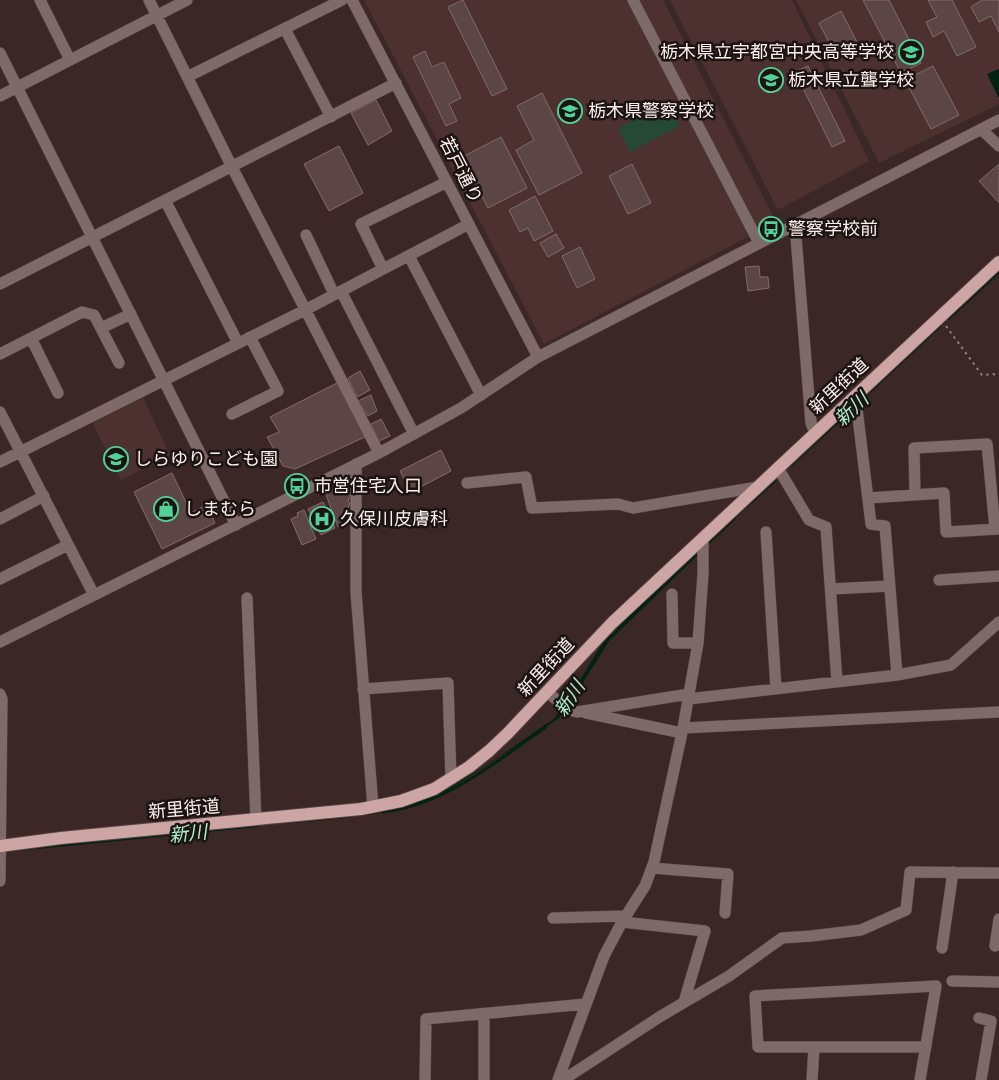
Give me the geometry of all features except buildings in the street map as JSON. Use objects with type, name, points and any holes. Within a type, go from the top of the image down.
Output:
[{"type":"main road","name":"新里街道","points":[[0,846],[373,807],[418,795],[451,778],[489,751],[612,623],[703,545],[758,487],[780,472],[816,433],[854,403],[999,262]]},
{"type":"street","points":[[149,0],[305,310],[380,452]]},
{"type":"street","points":[[0,96],[187,0]]},
{"type":"street","points":[[187,77],[342,0]]},
{"type":"street","name":"若戸通り","points":[[352,0],[538,357]]},
{"type":"street","points":[[633,0],[759,243]]},
{"type":"street","points":[[43,1],[70,60]]},
{"type":"street","points":[[285,29],[330,116]]},
{"type":"street","points":[[0,53],[236,525]]},
{"type":"street","points":[[0,284],[396,83]]},
{"type":"street","points":[[0,642],[380,452],[481,395],[538,357],[999,120]]},
{"type":"street","points":[[981,129],[999,146]]},
{"type":"street","points":[[383,269],[361,224],[447,182]]},
{"type":"street","points":[[166,200],[238,343]]},
{"type":"street","points":[[0,462],[305,310],[469,224]]},
{"type":"street","points":[[792,226],[796,237],[811,424],[816,433]]},
{"type":"street","points":[[306,235],[414,434]]},
{"type":"street","points":[[408,256],[481,395]]},
{"type":"street","points":[[0,354],[82,312],[94,315],[119,363]]},
{"type":"street","points":[[101,328],[130,314]]},
{"type":"street","points":[[232,414],[278,392],[250,337]]},
{"type":"street","points":[[31,338],[58,392]]},
{"type":"street","points":[[854,403],[870,524],[885,526],[897,675]]},
{"type":"street","points":[[0,412],[94,595]]},
{"type":"street","points":[[868,498],[915,495],[944,493],[946,532],[997,529],[987,444],[914,448],[915,495]]},
{"type":"street","points":[[356,464],[356,592],[373,807]]},
{"type":"street","points":[[780,472],[809,520],[826,527],[837,682]]},
{"type":"street","points":[[467,483],[526,477],[532,508],[618,504],[633,508],[758,487]]},
{"type":"street","points":[[0,519],[44,496]]},
{"type":"street","points":[[766,532],[776,689]]},
{"type":"street","points":[[0,579],[68,545]]},
{"type":"street","points":[[558,1080],[604,956],[623,919],[645,886],[652,868],[689,697],[698,643],[703,545]]},
{"type":"street","points":[[939,580],[999,576]]},
{"type":"street","points":[[830,589],[890,586]]},
{"type":"street","points":[[672,594],[673,643],[698,643]]},
{"type":"street","points":[[248,598],[256,820]]},
{"type":"street","points":[[569,708],[776,689],[897,675],[951,666],[999,622]]},
{"type":"street","points":[[363,689],[448,683],[451,778]]},
{"type":"street","points":[[547,692],[569,708],[682,730],[999,712]]},
{"type":"street","points":[[0,694],[2,699],[0,882]]},
{"type":"street","points":[[652,868],[728,874],[725,913]]},
{"type":"street","points":[[562,1080],[684,1002],[729,976],[782,938],[861,930],[906,910],[910,872],[999,873]]},
{"type":"street","points":[[942,948],[953,872]]},
{"type":"street","points":[[553,918],[623,919],[705,931],[684,1002]]},
{"type":"street","points":[[995,946],[999,920]]},
{"type":"street","points":[[952,981],[999,982]]},
{"type":"street","points":[[920,1080],[926,1047],[936,986],[755,996],[758,1047],[926,1047]]},
{"type":"street","points":[[425,1080],[426,1019],[586,1004]]},
{"type":"street","points":[[484,1014],[484,1080]]},
{"type":"street","points":[[979,1018],[991,1020],[981,1080]]},
{"type":"street","points":[[812,1080],[814,1047]]},
{"type":"path","points":[[946,326],[982,375],[999,374]]},
{"type":"shaded area","name":"栃木県警察学校","points":[[364,0],[663,0],[776,222],[544,344]]},
{"type":"shaded area","name":"栃木県立聾学校","points":[[670,0],[792,0],[869,161],[778,210]]},
{"type":"shaded area","name":"栃木県立宇都宮中央高等学校","points":[[796,0],[999,0],[999,104],[879,163]]},
{"type":"shaded area","points":[[667,102],[680,126],[630,152],[618,128]]},
{"type":"shaded area","points":[[141,393],[170,455],[121,480],[90,418]]},
{"type":"water","points":[[999,69],[999,97],[998,97],[987,74]]},
{"type":"water","points":[[999,268],[999,274],[949,320],[946,317]]},
{"type":"water","points":[[939,324],[942,326],[865,398],[862,395]]},
{"type":"water","points":[[851,405],[854,409],[791,467],[788,464]]},
{"type":"water","points":[[774,477],[777,481],[714,537],[712,535]]},
{"type":"water","points":[[697,548],[700,551],[616,631],[613,629]]},
{"type":"water","points":[[608,634],[611,638],[569,705],[566,703]]},
{"type":"water","points":[[561,709],[565,711],[558,719],[447,791],[425,800],[403,807],[358,816],[267,825],[266,822],[435,793],[451,786],[496,759],[554,719]]},
{"type":"water","points":[[259,823],[259,827],[8,852],[7,849]]},
{"type":"waterway","name":"新川","points":[[706,545],[734,519]]},
{"type":"waterway","name":"新川","points":[[609,639],[700,551]]},
{"type":"waterway","name":"新川","points":[[383,812],[406,808],[428,801],[449,791],[489,767],[546,727]]},
{"type":"place","name":"栃木県立宇都宮中央高等学校","points":[[911,52]]},
{"type":"place","name":"栃木県立聾学校","points":[[771,80]]},
{"type":"place","name":"栃木県警察学校","points":[[570,111]]},
{"type":"place","name":"警察学校前","points":[[771,229]]},
{"type":"place","name":"しらゆりこども園","points":[[116,459]]},
{"type":"place","name":"市営住宅入口","points":[[297,486]]},
{"type":"place","name":"しまむら","points":[[166,509]]},
{"type":"place","name":"久保川皮膚科","points":[[322,519]]}]
